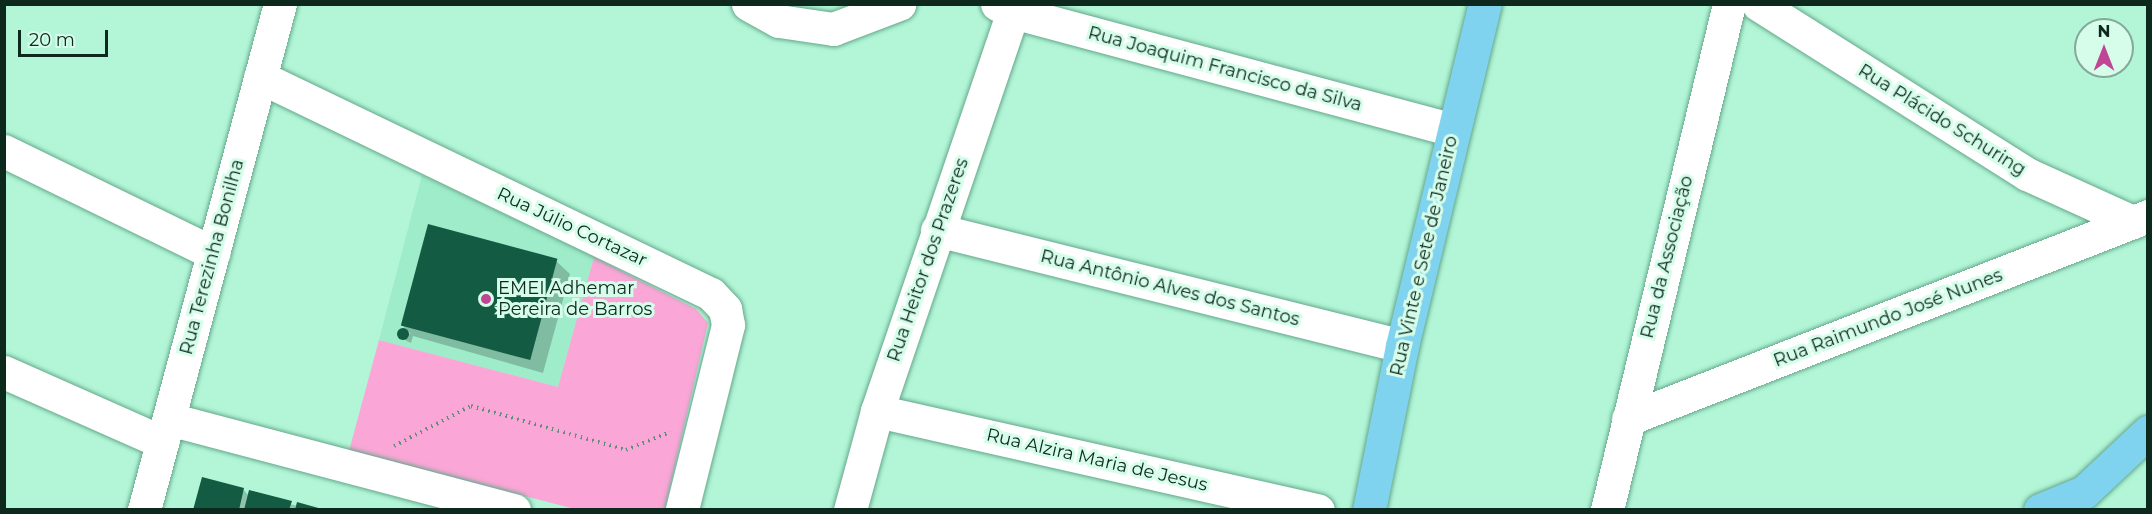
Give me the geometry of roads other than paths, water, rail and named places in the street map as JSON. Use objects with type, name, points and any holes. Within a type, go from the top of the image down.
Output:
[{"type":"main road","name":"Rua Vinte e Sete de Janeiro","points":[[1369,510],[1402,346],[1485,4]]},
{"type":"main road","points":[[2040,510],[2088,501],[2148,432]]},
{"type":"street","points":[[748,4],[779,21],[833,29],[899,4]]},
{"type":"street","name":"Rua da Associação","points":[[1607,510],[1729,4]]},
{"type":"street","name":"Rua Plácido Schuring","points":[[1758,4],[2027,174],[2140,219]]},
{"type":"street","name":"Rua Terezinha Bonilha","points":[[144,510],[261,77],[270,8]]},
{"type":"street","name":"Rua Joaquim Francisco da Silva","points":[[1005,8],[1453,130]]},
{"type":"street","name":"Rua Heitor dos Prazeres","points":[[850,510],[877,411],[937,230],[1005,8]]},
{"type":"street","name":"Rua Júlio Cortazar","points":[[261,77],[711,294],[725,309],[728,325],[707,417],[682,510]]},
{"type":"street","points":[[4,151],[213,253]]},
{"type":"street","name":"Rua Raimundo José Nunes","points":[[1628,419],[2140,219]]},
{"type":"street","name":"Rua Antônio Alves dos Santos","points":[[937,230],[1402,346]]},
{"type":"street","points":[[4,372],[166,431],[358,469],[514,510]]},
{"type":"street","name":"Rua Alzira Maria de Jesus","points":[[877,411],[1318,510]]},
{"type":"place","name":"EMEI Adhemar Pereira de Barros","points":[[486,299]]}]
